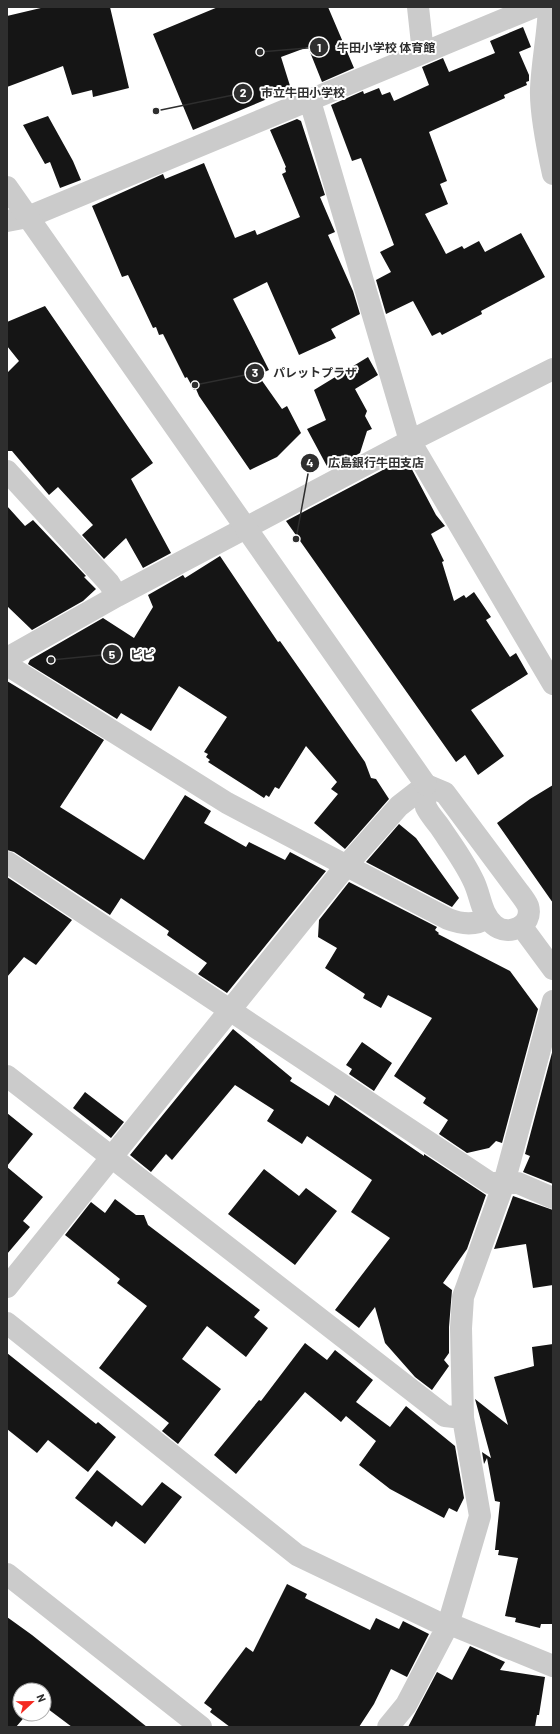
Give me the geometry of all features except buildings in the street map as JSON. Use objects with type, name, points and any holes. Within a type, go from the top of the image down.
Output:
[{"type":"street","points":[[418,7],[423,54]]},
{"type":"street","points":[[17,219],[310,101],[534,7]]},
{"type":"street","points":[[549,7],[547,147],[553,174]]},
{"type":"street","points":[[310,101],[410,441],[553,684]]},
{"type":"street","points":[[7,188],[17,219],[246,528],[426,785],[445,793],[518,891],[528,906],[528,918],[522,927],[513,931],[504,930],[495,926],[487,918],[483,911],[475,884],[467,867],[426,806],[426,785]]},
{"type":"street","points":[[7,658],[118,596],[410,441],[553,369]]},
{"type":"street","points":[[7,471],[109,583],[118,596]]},
{"type":"street","points":[[7,665],[227,803],[448,920],[457,923],[473,924],[481,922],[487,918]]},
{"type":"street","points":[[7,1287],[346,866],[399,806],[426,785]]},
{"type":"street","points":[[7,862],[228,1011],[490,1183],[518,1183],[553,1198]]},
{"type":"street","points":[[522,927],[553,969]]},
{"type":"street","points":[[388,1727],[406,1705],[448,1625],[480,1516],[463,1418],[461,1328],[463,1297],[504,1183],[553,1001]]},
{"type":"street","points":[[7,1076],[445,1416],[463,1418]]},
{"type":"street","points":[[7,1323],[297,1555],[435,1621],[457,1627],[553,1666]]},
{"type":"street","points":[[7,1574],[201,1727]]},
{"type":"place","name":"牛田小学校 体育館","points":[[260,52]]},
{"type":"place","name":"市立牛田小学校","points":[[156,111]]},
{"type":"place","name":"パレットプラザ","points":[[195,385]]},
{"type":"place","name":"広島銀行牛田支店","points":[[296,539]]},
{"type":"place","name":"ピピ","points":[[51,660]]}]
